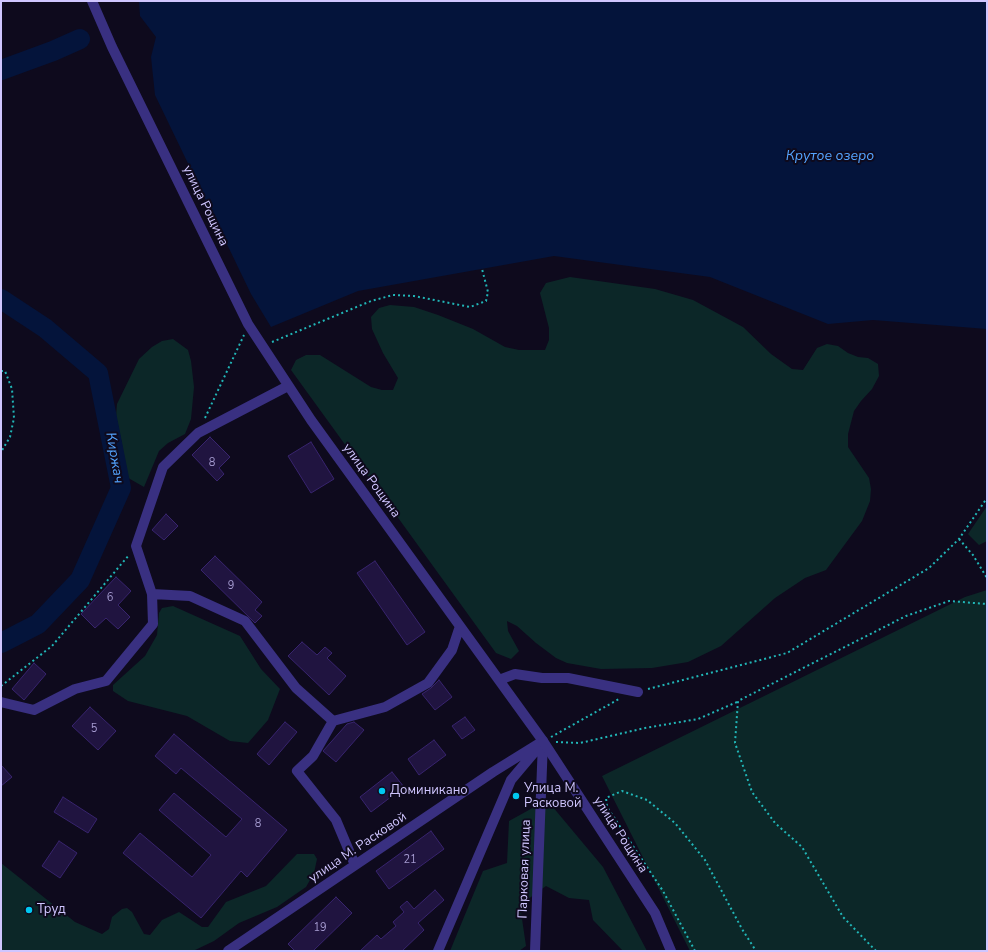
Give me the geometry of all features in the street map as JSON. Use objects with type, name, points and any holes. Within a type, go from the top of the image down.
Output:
[{"type":"street","name":"улица Рощина","points":[[92,1],[112,47],[248,324],[288,386],[543,741],[655,913],[671,951]]},
{"type":"street","points":[[1,702],[34,710],[75,689],[106,682],[153,624],[152,594],[136,546],[163,467],[198,433],[288,386]]},
{"type":"street","points":[[152,594],[190,596],[245,621],[296,688],[333,721]]},
{"type":"street","points":[[355,865],[336,820],[297,771],[313,756],[333,721],[385,707],[428,683],[452,650],[460,626]]},
{"type":"street","points":[[499,680],[515,674],[542,678],[568,678],[638,692]]},
{"type":"street","points":[[438,951],[511,780],[543,741]]},
{"type":"street","name":"улица М. Расковой","points":[[228,951],[493,772],[543,741]]},
{"type":"street","name":"Парковая улица","points":[[535,951],[543,741]]},
{"type":"street","points":[[493,772],[504,772],[511,780]]},
{"type":"path","points":[[262,346],[371,301],[393,295],[414,296],[470,307],[486,301],[488,292],[482,269]]},
{"type":"path","points":[[198,433],[248,324]]},
{"type":"path","points":[[1,371],[5,371],[12,389],[14,418],[10,437],[1,452]]},
{"type":"path","points":[[638,692],[787,652],[929,568],[959,539],[987,498]]},
{"type":"path","points":[[959,539],[973,555],[987,578]]},
{"type":"path","points":[[1,686],[52,646],[136,546]]},
{"type":"path","points":[[543,741],[580,743],[646,728],[698,719],[738,701],[906,616],[949,601],[987,604]]},
{"type":"path","points":[[543,741],[622,698]]},
{"type":"path","points":[[738,701],[735,743],[752,792],[775,823],[802,847],[843,917],[876,951]]},
{"type":"path","points":[[696,951],[663,891],[607,807],[606,798],[622,791],[647,800],[675,823],[705,860],[742,929],[756,951]]},
{"type":"green space","points":[[570,277],[655,289],[693,300],[743,327],[771,354],[792,369],[803,370],[817,348],[827,344],[838,346],[848,353],[858,357],[868,358],[878,364],[879,376],[872,389],[854,411],[848,434],[848,447],[869,478],[871,489],[870,501],[862,521],[826,570],[805,578],[775,598],[721,646],[688,662],[652,668],[601,669],[567,663],[556,658],[517,626],[507,621],[508,631],[519,651],[511,659],[496,653],[291,370],[296,360],[306,355],[320,355],[371,387],[382,390],[393,390],[398,378],[383,353],[372,329],[371,317],[379,308],[390,305],[414,307],[438,315],[473,329],[505,347],[519,350],[545,350],[549,340],[549,328],[540,293],[546,283]]},
{"type":"green space","points":[[173,339],[188,350],[191,361],[194,387],[191,419],[185,434],[168,443],[159,451],[144,487],[123,475],[122,444],[116,416],[117,404],[139,359],[152,347],[162,341]]},
{"type":"green space","points":[[987,506],[987,541],[979,545],[968,534]]},
{"type":"green space","points":[[987,590],[987,951],[690,951],[602,776],[965,597]]},
{"type":"green space","points":[[173,606],[240,636],[261,669],[280,689],[268,720],[248,743],[230,741],[187,716],[128,701],[113,691],[113,685],[145,656],[157,635],[159,613],[162,608]]},
{"type":"green space","points":[[547,800],[603,867],[647,951],[623,951],[593,920],[589,900],[569,898],[546,886],[520,905],[526,946],[519,951],[450,951],[483,871],[507,863],[509,821]]},
{"type":"green space","points":[[297,854],[314,854],[317,859],[314,873],[306,887],[277,907],[239,923],[214,941],[193,951],[1,951],[1,863],[75,922],[102,934],[109,929],[112,917],[122,909],[127,908],[132,912],[144,934],[150,935],[162,920],[179,912],[202,927],[208,927],[226,902],[266,886]]},
{"type":"water","name":"Крутое озеро","points":[[139,1],[987,1],[987,329],[873,320],[828,324],[710,277],[554,256],[358,291],[271,327],[251,294],[155,95],[151,57],[156,37],[140,16]]},
{"type":"building","points":[[210,437],[230,457],[219,468],[224,474],[217,481],[192,455]]},
{"type":"building","points":[[311,442],[334,479],[311,493],[288,456]]},
{"type":"building","points":[[166,514],[178,526],[164,540],[152,530]]},
{"type":"building","points":[[215,556],[262,602],[255,610],[262,616],[255,623],[201,570]]},
{"type":"building","points":[[375,561],[425,632],[407,645],[357,573]]},
{"type":"building","points":[[116,577],[131,591],[118,605],[130,617],[118,629],[106,618],[95,628],[81,614]]},
{"type":"building","points":[[302,642],[317,655],[325,647],[332,653],[327,658],[346,676],[329,695],[288,656]]},
{"type":"building","points":[[34,663],[46,674],[24,700],[12,689]]},
{"type":"building","points":[[439,680],[452,697],[435,710],[422,694]]},
{"type":"building","points":[[90,707],[116,731],[98,750],[72,726]]},
{"type":"building","points":[[465,717],[475,730],[462,739],[452,726]]},
{"type":"building","points":[[285,722],[297,732],[269,765],[257,754]]},
{"type":"building","points":[[354,722],[364,730],[336,762],[323,751],[347,724]]},
{"type":"building","points":[[174,734],[287,830],[247,877],[241,871],[201,918],[123,853],[140,833],[192,877],[211,855],[159,810],[174,793],[226,837],[242,819],[181,768],[176,774],[155,756]]},
{"type":"building","points":[[434,740],[446,755],[419,775],[408,759]]},
{"type":"building","points":[[1,765],[12,777],[1,786]]},
{"type":"building","points":[[392,772],[404,787],[371,812],[360,797]]},
{"type":"building","points":[[63,797],[97,819],[88,833],[54,812]]},
{"type":"building","points":[[431,831],[444,849],[389,889],[376,871]]},
{"type":"building","points":[[59,841],[77,853],[60,878],[42,866]]},
{"type":"building","points":[[435,890],[444,900],[418,923],[424,930],[402,951],[360,951],[377,935],[381,939],[396,926],[393,922],[404,912],[400,907],[407,901],[414,909]]},
{"type":"building","points":[[336,897],[352,913],[313,951],[295,951],[288,944]]},
{"type":"waterway","points":[[1,70],[53,51],[80,39]]},
{"type":"waterway","name":"Киржач","points":[[1,299],[45,328],[98,373],[121,488],[80,580],[38,624],[1,643]]},
{"type":"place","name":"Доминикано","points":[[382,791]]},
{"type":"place","name":"Улица М. Расковой","points":[[516,796]]},
{"type":"place","name":"Труд","points":[[29,910]]}]
